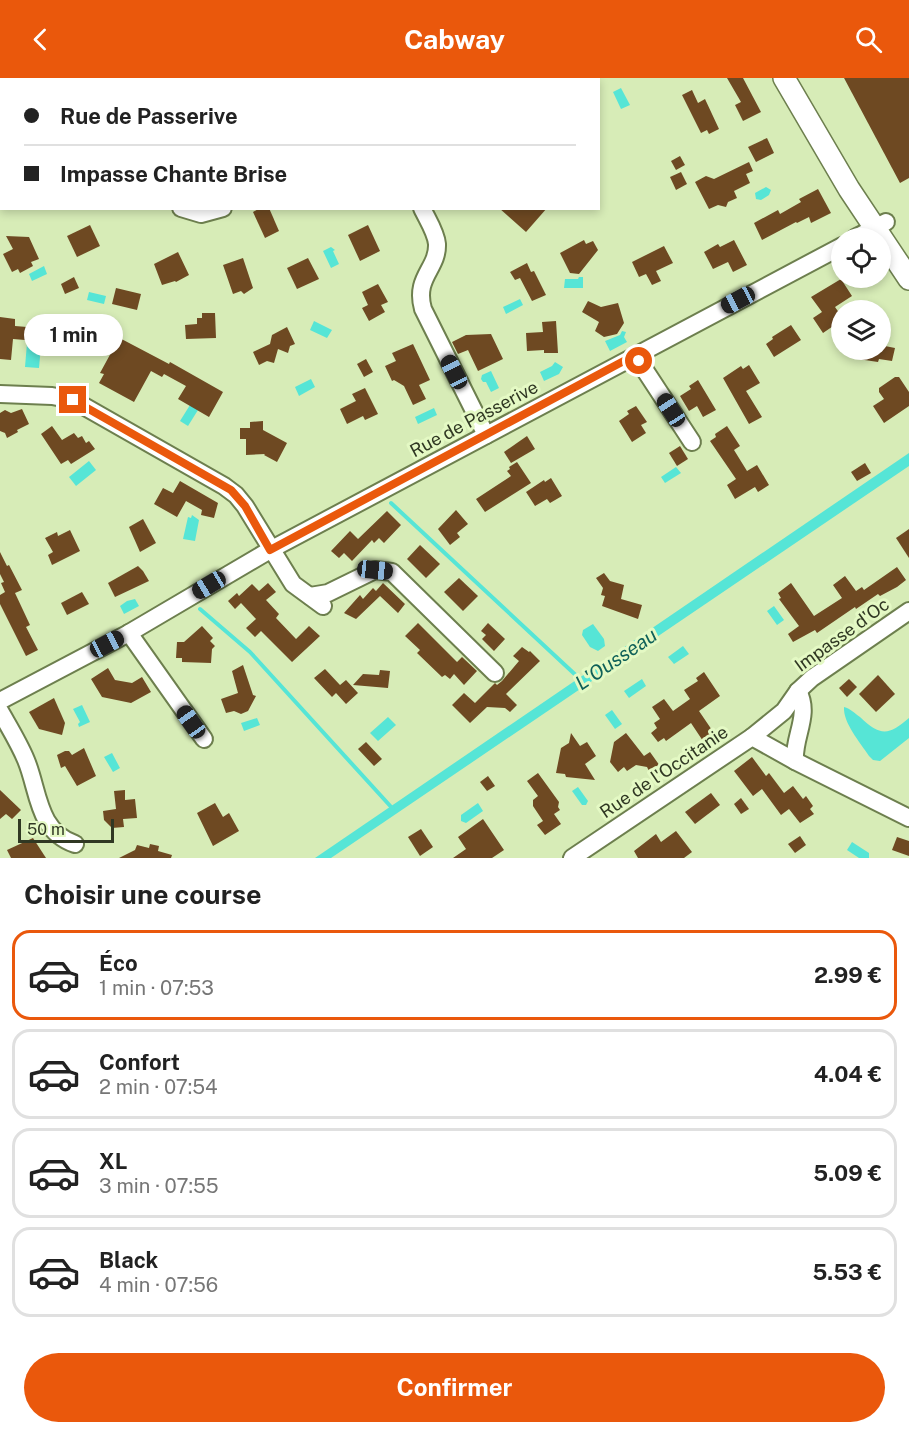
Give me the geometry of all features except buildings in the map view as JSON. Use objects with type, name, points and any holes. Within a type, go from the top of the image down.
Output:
[{"type":"main road","points":[[784,78],[849,189],[909,256]]},
{"type":"main road","points":[[796,78],[881,225],[909,279]]},
{"type":"street","points":[[188,210],[201,214],[216,210]]},
{"type":"street","points":[[423,210],[435,235],[437,247],[421,288],[423,309],[486,435]]},
{"type":"street","points":[[875,228],[881,225]]},
{"type":"street","name":"Rue de Passerive","points":[[0,701],[129,633],[270,550],[831,252]]},
{"type":"street","points":[[635,355],[692,442]]},
{"type":"street","points":[[0,394],[52,396],[73,400],[224,486],[245,506],[293,584],[316,601],[375,570],[392,572],[495,673]]},
{"type":"street","name":"Impasse d'Oc","points":[[752,737],[784,711],[798,691],[812,678],[909,611]]},
{"type":"street","points":[[129,633],[204,739]]},
{"type":"street","name":"Impasse d'Oc","points":[[795,761],[795,743],[804,708],[798,691]]},
{"type":"street","points":[[0,711],[26,760],[37,798],[45,815],[55,832],[75,844]]},
{"type":"street","name":"Rue de l'Occitanie","points":[[572,858],[752,737],[909,818]]},
{"type":"water","points":[[621,88],[630,105],[621,109],[613,92]]},
{"type":"water","points":[[766,187],[771,190],[769,195],[761,200],[756,199],[755,193]]},
{"type":"water","points":[[331,247],[335,250],[333,251],[339,264],[331,268],[323,251]]},
{"type":"water","points":[[44,266],[47,274],[32,281],[29,274]]},
{"type":"water","points":[[583,277],[583,288],[564,288],[565,279],[578,279]]},
{"type":"water","points":[[89,292],[106,296],[104,304],[87,300]]},
{"type":"water","points":[[520,299],[523,305],[506,314],[503,307]]},
{"type":"water","points":[[314,321],[332,330],[327,338],[310,330]]},
{"type":"water","points":[[622,331],[626,332],[624,337],[627,342],[610,351],[605,341],[620,335]]},
{"type":"water","points":[[27,343],[41,345],[39,368],[25,367]]},
{"type":"water","points":[[555,362],[563,367],[559,374],[544,381],[540,372]]},
{"type":"water","points":[[491,371],[499,388],[491,392],[486,382],[481,379],[482,375]]},
{"type":"water","points":[[311,379],[315,387],[299,396],[295,387]]},
{"type":"water","points":[[190,405],[198,410],[188,426],[180,421]]},
{"type":"water","points":[[434,408],[437,415],[418,424],[415,417]]},
{"type":"water","name":"L'Ousseau","points":[[909,453],[909,466],[331,858],[315,858]]},
{"type":"water","points":[[89,461],[96,470],[76,486],[69,477]]},
{"type":"water","points":[[676,467],[681,473],[665,483],[661,477]]},
{"type":"water","points":[[192,515],[199,520],[195,541],[183,539],[188,517],[191,518]]},
{"type":"water","points":[[135,599],[139,606],[124,614],[120,606]]},
{"type":"water","points":[[774,606],[784,620],[777,625],[767,611]]},
{"type":"water","points":[[593,624],[604,639],[605,646],[598,651],[590,647],[582,635],[583,630]]},
{"type":"water","points":[[683,646],[689,654],[674,664],[668,657]]},
{"type":"water","points":[[642,679],[646,686],[629,698],[624,691]]},
{"type":"water","points":[[82,705],[90,722],[79,727],[80,722],[73,709]]},
{"type":"water","points":[[844,707],[879,731],[896,728],[909,718],[909,738],[880,761],[873,760],[849,726]]},
{"type":"water","points":[[612,710],[622,724],[615,729],[605,715]]},
{"type":"water","points":[[388,717],[396,725],[378,741],[370,733]]},
{"type":"water","points":[[257,718],[260,725],[244,731],[241,723]]},
{"type":"water","points":[[112,753],[120,768],[113,772],[104,757]]},
{"type":"water","points":[[578,787],[588,801],[586,805],[582,805],[572,791]]},
{"type":"water","points":[[478,803],[483,811],[466,823],[461,821],[461,815]]},
{"type":"water","points":[[852,842],[869,853],[869,858],[859,858],[847,850]]},
{"type":"waterway","name":"L'Ousseau","points":[[391,503],[581,680]]},
{"type":"waterway","points":[[200,609],[250,652],[393,809]]},
{"type":"route","points":[[73,400],[231,490],[245,506],[270,550],[635,355],[639,361]]}]
